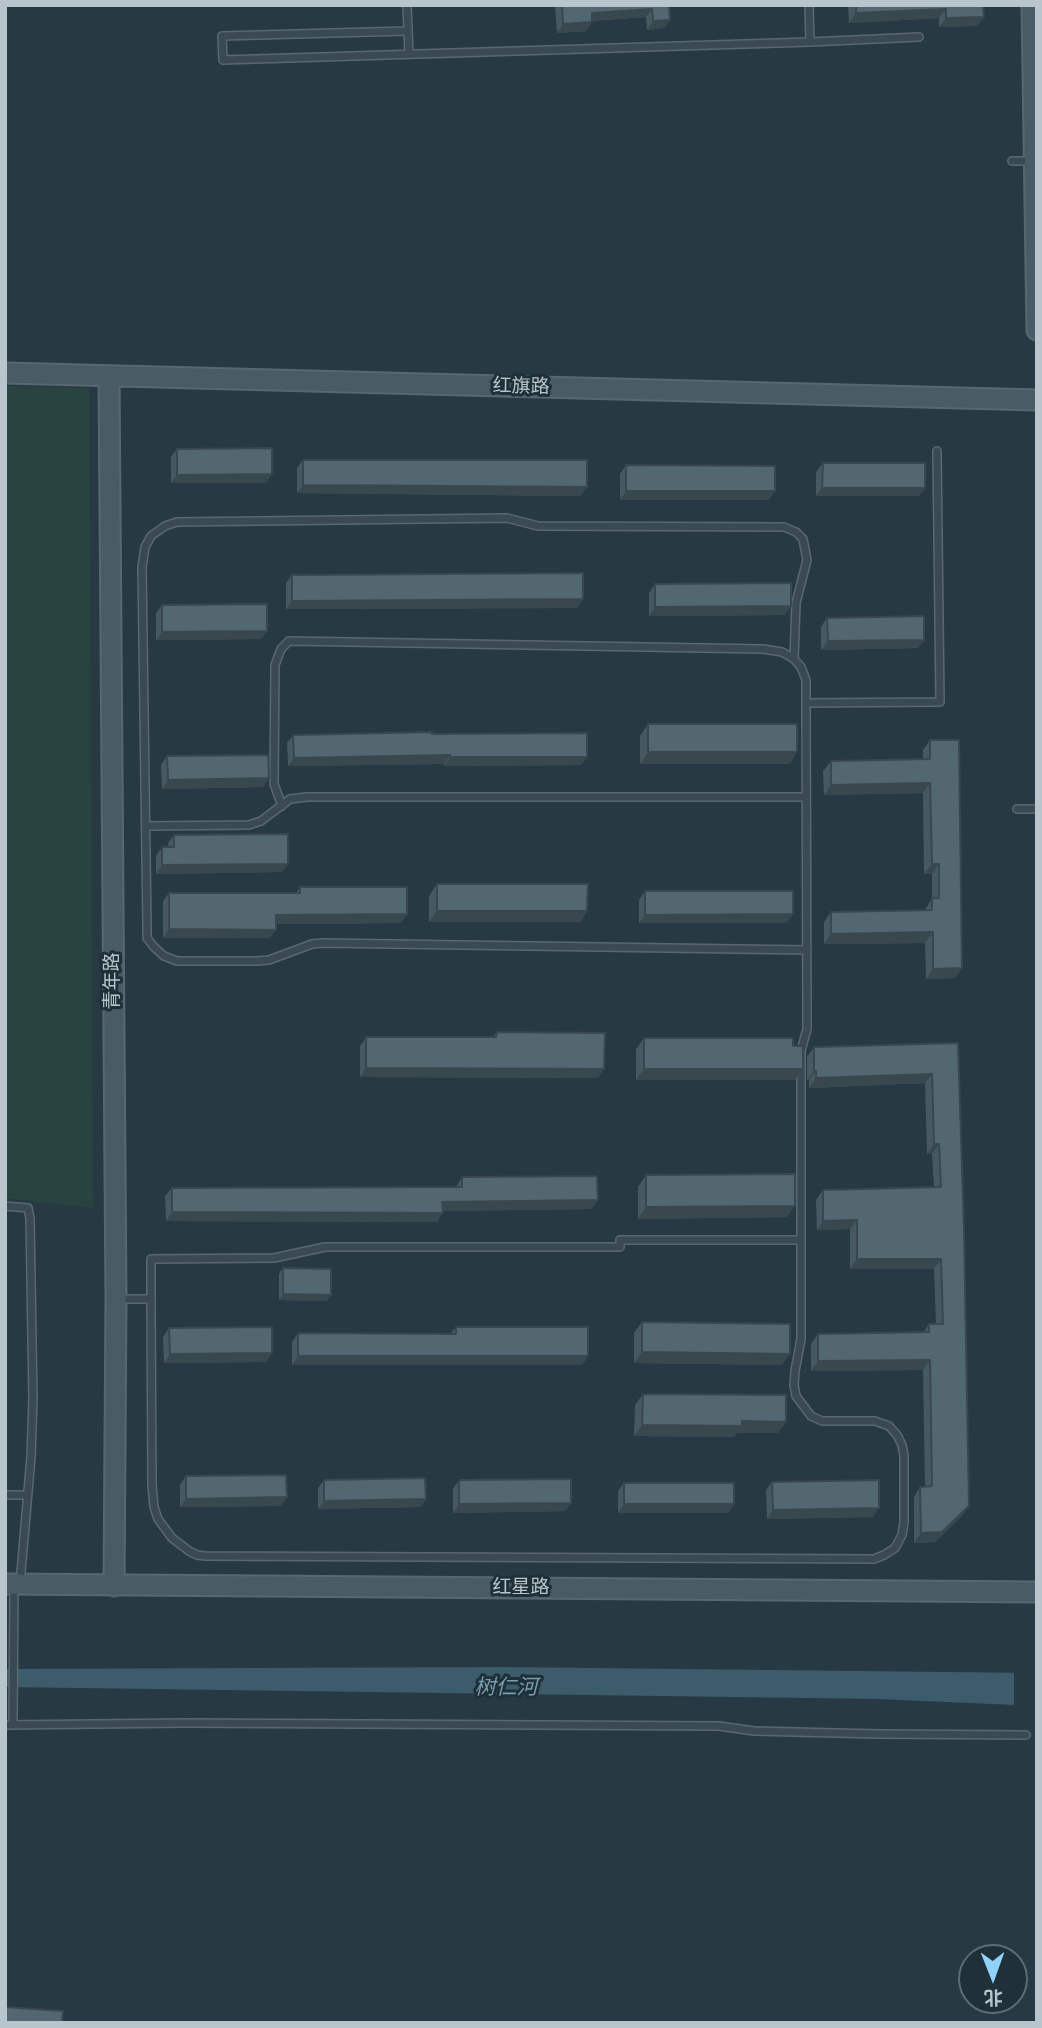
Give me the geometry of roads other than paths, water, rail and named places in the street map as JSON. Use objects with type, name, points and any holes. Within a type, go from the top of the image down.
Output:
[{"type":"street","points":[[1032,5],[1037,330]]},
{"type":"street","name":"红旗路","points":[[5,373],[1037,400]]},
{"type":"street","name":"青年路","points":[[108,376],[116,1299],[114,1586]]},
{"type":"street","name":"红星路","points":[[13,1585],[1037,1592]]},
{"type":"lane","points":[[407,5],[408,54]]},
{"type":"lane","points":[[809,5],[810,42]]},
{"type":"lane","points":[[408,31],[222,36],[223,60],[919,37]]},
{"type":"lane","points":[[1012,161],[1035,161]]},
{"type":"lane","points":[[806,703],[940,702],[937,451]]},
{"type":"lane","points":[[794,659],[796,603],[807,560],[803,539],[796,532],[784,527],[538,526],[507,518],[177,522],[164,526],[150,536],[142,567],[147,938],[164,956],[177,961],[269,960],[312,944],[807,950]]},
{"type":"lane","points":[[282,806],[274,784],[275,665],[281,649],[289,641],[763,649],[782,652],[801,667],[806,680],[807,1029],[800,1051],[801,1240],[800,1339],[795,1371],[796,1396],[811,1416],[822,1421],[875,1422],[889,1426],[897,1435],[904,1456],[904,1522],[902,1535],[895,1548],[874,1559],[205,1556],[189,1551],[172,1538],[158,1518],[152,1485],[151,1259],[274,1258],[325,1247],[620,1247],[620,1240],[801,1240]]},
{"type":"lane","points":[[146,826],[249,825],[261,821],[290,799],[307,797],[806,797]]},
{"type":"lane","points":[[1017,809],[1037,809]]},
{"type":"lane","points":[[5,1206],[28,1208],[30,1218],[33,1399],[27,1495],[13,1585],[13,1697],[9,1725],[185,1723],[719,1726],[754,1731],[1026,1735]]},
{"type":"lane","points":[[116,1299],[150,1299]]},
{"type":"lane","points":[[5,1495],[27,1495]]},
{"type":"water","name":"树仁河","points":[[503,1667],[1037,1673],[1037,1706],[878,1699],[5,1687],[5,1669]]}]
